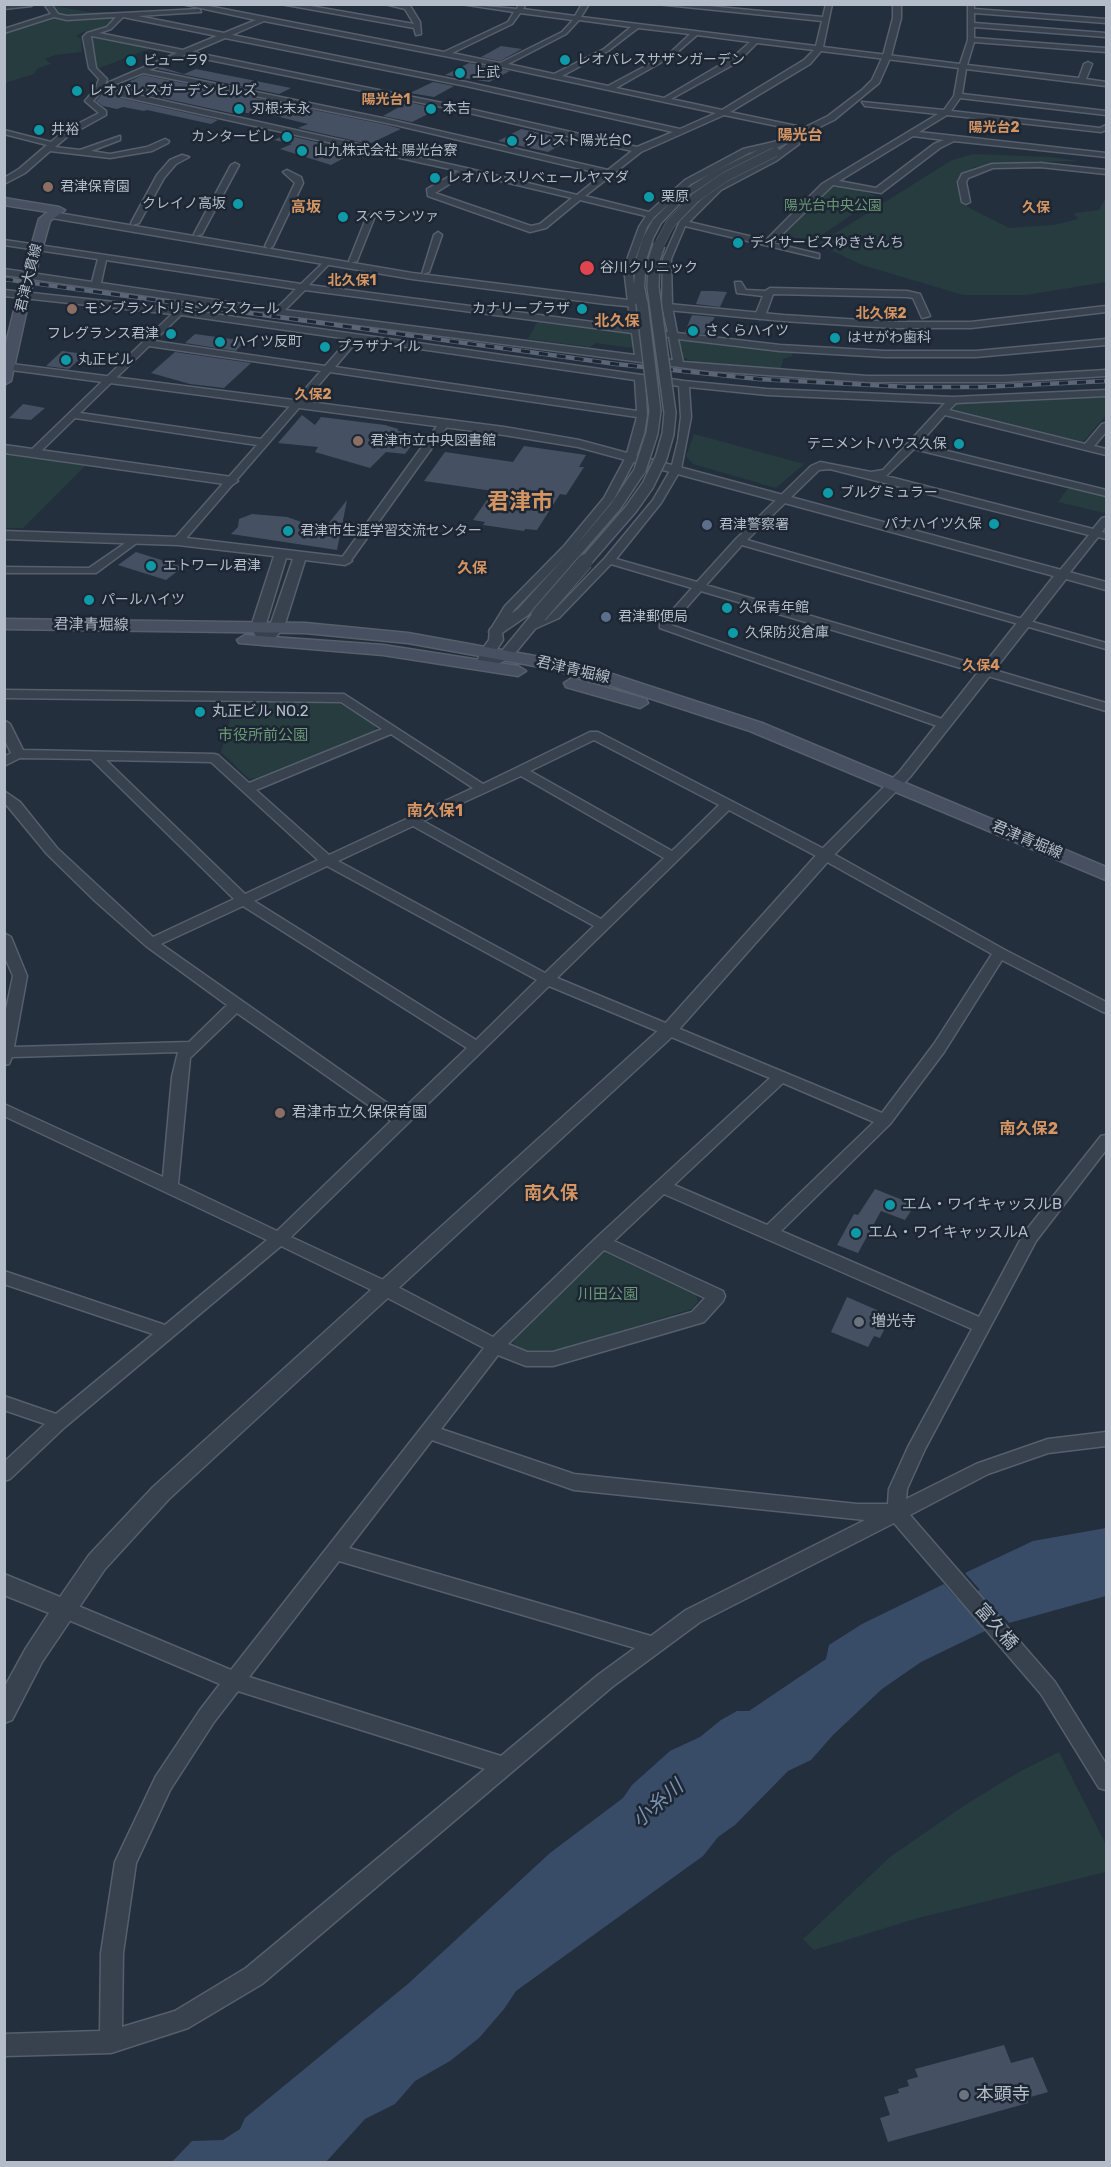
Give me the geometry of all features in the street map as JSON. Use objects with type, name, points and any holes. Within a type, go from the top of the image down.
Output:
[{"type":"main road","points":[[4,201],[55,213]]},
{"type":"main road","points":[[4,207],[55,213]]},
{"type":"main road","name":"君津大貫線","points":[[4,381],[45,219],[55,213]]},
{"type":"main road","name":"君津青堀線","points":[[4,624],[262,634],[383,650],[485,658],[506,655],[606,678],[675,698],[756,727],[1107,888]]},
{"type":"main road","name":"君津青堀線","points":[[4,634],[262,634],[277,627],[397,636],[485,658],[704,722],[891,790],[1107,874]]},
{"type":"street","points":[[4,7],[32,4]]},
{"type":"street","points":[[47,4],[54,15]]},
{"type":"street","points":[[185,4],[556,76],[803,130]]},
{"type":"street","points":[[284,4],[418,27]]},
{"type":"street","points":[[388,4],[406,6],[418,27],[416,36],[398,45]]},
{"type":"street","points":[[464,4],[520,8],[578,18],[887,56],[897,62],[963,66],[1107,84]]},
{"type":"street","points":[[501,65],[564,33],[578,18],[586,4]]},
{"type":"street","points":[[660,4],[824,20]]},
{"type":"street","points":[[466,170],[430,191],[431,194],[530,229],[543,226],[638,150],[683,132],[723,112],[807,62],[819,48],[828,4]]},
{"type":"street","points":[[506,655],[631,509],[648,485],[661,458],[668,434],[670,412],[653,287],[654,260],[661,239],[670,224],[695,198],[725,177],[803,130],[831,118],[866,92],[876,81],[887,56],[897,18],[897,4]]},
{"type":"street","points":[[897,62],[907,4]]},
{"type":"street","points":[[445,54],[510,22],[520,8]]},
{"type":"street","points":[[762,243],[769,242],[794,215],[831,182],[946,113],[958,96],[963,66],[972,40],[972,8],[1107,21]]},
{"type":"street","points":[[4,182],[22,171],[49,146],[102,113],[89,101],[99,89],[103,79],[93,68],[86,37],[109,28],[120,10]]},
{"type":"street","points":[[120,10],[222,36],[466,84],[683,132]]},
{"type":"street","points":[[4,21],[54,15],[67,18],[120,10],[211,10]]},
{"type":"street","points":[[4,31],[54,15]]},
{"type":"street","points":[[99,89],[263,19]]},
{"type":"street","points":[[556,76],[606,50],[637,25]]},
{"type":"street","points":[[972,25],[1107,35]]},
{"type":"street","points":[[610,88],[672,54],[696,32]]},
{"type":"street","points":[[89,34],[462,109],[638,150]]},
{"type":"street","points":[[665,100],[735,60],[756,40]]},
{"type":"street","points":[[972,40],[1107,50]]},
{"type":"street","points":[[1082,80],[1088,64]]},
{"type":"street","points":[[143,71],[387,121],[612,172]]},
{"type":"street","points":[[640,360],[637,333],[628,302],[628,268],[643,226],[651,214],[688,183],[746,151],[796,142],[839,122],[865,104],[886,82]]},
{"type":"street","points":[[960,87],[971,88]]},
{"type":"street","points":[[99,89],[466,170],[651,214]]},
{"type":"street","points":[[958,96],[1107,113]]},
{"type":"street","points":[[865,104],[1105,131]]},
{"type":"street","points":[[4,132],[49,146],[81,152],[118,155],[148,149],[165,141]]},
{"type":"street","points":[[912,134],[1107,155]]},
{"type":"street","points":[[81,152],[117,138]]},
{"type":"street","points":[[831,182],[878,191],[937,146],[954,138]]},
{"type":"street","points":[[679,365],[666,306],[666,259],[682,223],[718,188],[773,159],[796,142]]},
{"type":"street","points":[[495,632],[523,612],[616,506],[633,483],[646,456],[655,411],[639,286],[640,260],[657,222],[683,195],[714,175],[772,148]]},
{"type":"street","points":[[135,223],[160,177],[173,162],[185,157]]},
{"type":"street","points":[[198,234],[234,165]]},
{"type":"street","points":[[966,202],[962,182],[965,176],[992,166],[1040,165],[1107,172]]},
{"type":"street","points":[[269,246],[299,183],[287,172]]},
{"type":"street","points":[[55,213],[135,223],[425,272],[605,296],[628,302]]},
{"type":"street","points":[[55,213],[327,262],[461,283],[760,316],[843,323],[914,326],[971,325],[1107,309]]},
{"type":"street","points":[[353,261],[371,216]]},
{"type":"street","points":[[682,223],[816,255]]},
{"type":"street","points":[[425,272],[438,235]]},
{"type":"street","points":[[4,242],[103,255],[303,287],[637,333],[780,348],[887,366],[1004,379],[1107,373]]},
{"type":"street","points":[[96,285],[103,255]]},
{"type":"street","points":[[279,311],[327,262]]},
{"type":"street","points":[[4,272],[640,360],[794,375],[976,354],[1107,342]]},
{"type":"street","points":[[738,284],[740,291],[745,293],[768,294]]},
{"type":"street","points":[[760,316],[770,291],[907,294],[917,296],[924,316]]},
{"type":"street","points":[[4,292],[179,312],[684,384],[811,395],[953,400],[1107,393]]},
{"type":"street","points":[[33,453],[179,312]]},
{"type":"street","points":[[178,542],[356,337]]},
{"type":"street","points":[[147,343],[642,415]]},
{"type":"street","points":[[1094,344],[1107,350]]},
{"type":"street","points":[[6,366],[542,437],[631,457],[1107,586]]},
{"type":"street","points":[[485,658],[496,640],[495,632],[509,608],[568,548],[609,499],[631,457],[642,415],[640,376]]},
{"type":"street","points":[[528,628],[555,616],[609,560],[657,501],[676,469],[686,417],[684,384]]},
{"type":"street","points":[[871,475],[886,473],[953,400]]},
{"type":"street","points":[[942,411],[1107,452]]},
{"type":"street","points":[[72,415],[265,443]]},
{"type":"street","points":[[4,535],[178,542],[345,561],[444,424]]},
{"type":"street","points":[[1088,447],[1107,426]]},
{"type":"street","points":[[912,445],[1107,493]]},
{"type":"street","points":[[4,449],[232,481]]},
{"type":"street","points":[[944,724],[664,626],[740,541],[820,465],[871,475],[1101,535]]},
{"type":"street","points":[[4,1712],[34,1655],[97,1562],[161,1493],[668,1031],[825,855],[891,790],[1063,574],[1101,535],[1107,520]]},
{"type":"street","points":[[4,570],[92,572],[134,540]]},
{"type":"street","points":[[740,541],[1107,646]]},
{"type":"street","points":[[262,634],[280,554]]},
{"type":"street","points":[[277,627],[300,556]]},
{"type":"street","points":[[609,560],[1107,707]]},
{"type":"street","points":[[4,694],[344,698],[481,788]]},
{"type":"street","points":[[4,724],[18,754]]},
{"type":"street","points":[[249,788],[390,730]]},
{"type":"street","points":[[151,943],[594,735],[825,855],[1000,953],[1107,1008]]},
{"type":"street","points":[[4,762],[18,754],[214,758],[327,861],[546,979],[779,1078],[885,1120]]},
{"type":"street","points":[[94,755],[243,900],[477,1047]]},
{"type":"street","points":[[521,771],[672,857]]},
{"type":"street","points":[[4,795],[15,805],[52,851],[151,943],[402,1121]]},
{"type":"street","points":[[4,1474],[59,1422],[279,1239],[728,804]]},
{"type":"street","points":[[412,821],[602,926]]},
{"type":"street","points":[[4,937],[20,976],[5,1055],[192,1047]]},
{"type":"street","points":[[769,1233],[885,1120],[939,1048],[1000,953]]},
{"type":"street","points":[[170,1188],[178,1077],[183,1056],[236,1005]]},
{"type":"street","points":[[111,2042],[112,1953],[126,1862],[163,1783],[207,1716],[495,1346],[602,1242],[779,1078]]},
{"type":"street","points":[[4,1109],[386,1289],[495,1346],[526,1359],[553,1359],[698,1317],[717,1296],[602,1242]]},
{"type":"street","points":[[896,1512],[897,1489],[917,1447],[1030,1237],[1107,1140]]},
{"type":"street","points":[[664,1187],[983,1326]]},
{"type":"street","points":[[4,1277],[167,1332]]},
{"type":"street","points":[[4,1403],[59,1422]]},
{"type":"street","points":[[429,1432],[574,1482],[857,1512],[896,1512]]},
{"type":"street","points":[[4,2045],[111,2042],[180,2020],[254,1976],[604,1681],[693,1616],[982,1469],[1048,1446],[1107,1439]]},
{"type":"street","name":"富久橋","points":[[896,1512],[1048,1688],[1107,1781]]},
{"type":"street","points":[[336,1552],[654,1645]]},
{"type":"street","points":[[4,1584],[234,1682],[504,1766]]},
{"type":"green space","points":[[55,6],[88,12],[113,12],[110,17],[114,19],[106,28],[83,32],[76,36],[81,39],[82,52],[55,55],[45,59],[51,64],[38,68],[34,74],[5,83],[4,32],[52,17],[63,17],[56,13]]},
{"type":"green space","points":[[90,37],[93,37],[151,48],[97,69]]},
{"type":"green space","points":[[973,154],[1050,157],[1079,161],[1009,163],[974,167],[957,180],[962,204],[1009,228],[1054,225],[1078,219],[1074,213],[1099,210],[1106,197],[1106,282],[1026,295],[963,295],[862,265],[818,244],[952,160]]},
{"type":"green space","name":"陽光台中央公園","points":[[835,185],[861,190],[878,197],[813,241],[780,235],[822,192]]},
{"type":"green space","points":[[538,320],[575,321],[604,330],[631,333],[634,341],[631,348],[596,343],[590,347],[528,339]]},
{"type":"green space","points":[[682,339],[792,351],[792,356],[783,359],[781,370],[695,363],[682,357],[683,350],[678,344]]},
{"type":"green space","points":[[1106,394],[1106,415],[1083,442],[953,409],[957,401]]},
{"type":"green space","points":[[694,434],[804,464],[776,488],[693,464],[686,456]]},
{"type":"green space","points":[[5,456],[85,466],[23,528],[5,528]]},
{"type":"green space","points":[[1068,488],[1106,496],[1106,510],[1104,513],[1058,502]]},
{"type":"green space","name":"市役所前公園","points":[[236,699],[335,701],[376,725],[375,731],[249,779],[221,752]]},
{"type":"green space","name":"川田公園","points":[[604,1252],[696,1295],[698,1301],[692,1309],[555,1351],[528,1355],[514,1344],[513,1340],[593,1256]]},
{"type":"green space","points":[[1059,1752],[1106,1845],[1106,1872],[918,1918],[814,1950],[803,1939],[890,1857],[965,1805],[1019,1772]]},
{"type":"water","points":[[1106,1528],[1106,1596],[1009,1623],[965,1573],[1033,1541]]},
{"type":"water","points":[[944,1584],[985,1631],[921,1662],[882,1689],[833,1735],[811,1760],[788,1771],[735,1825],[718,1837],[703,1856],[516,1991],[479,2038],[450,2061],[415,2081],[395,2104],[365,2119],[326,2162],[172,2162],[192,2141],[223,2140],[240,2129],[245,2118],[409,1983],[550,1853],[623,1798],[632,1785],[670,1751],[700,1737],[721,1720],[737,1711],[749,1711],[826,1659],[829,1645],[862,1624]]},
{"type":"building","points":[[501,46],[522,49],[500,61],[481,57]]},
{"type":"building","points":[[469,63],[510,71],[489,82],[445,75]]},
{"type":"building","points":[[161,67],[184,74],[196,69],[291,88],[279,94],[157,69]]},
{"type":"building","points":[[143,75],[401,129],[369,144],[298,128],[308,124],[263,113],[258,115],[242,112],[231,113],[116,88]]},
{"type":"building","points":[[433,82],[454,86],[434,97],[410,93]]},
{"type":"building","points":[[102,94],[218,120],[211,124],[147,110],[103,106],[96,101]]},
{"type":"building","points":[[408,102],[438,109],[412,122],[383,116]]},
{"type":"building","points":[[521,129],[570,140],[548,152],[498,141]]},
{"type":"building","name":"山九株式会社 陽光台寮","points":[[285,135],[357,151],[331,165],[280,149],[292,144],[274,140]]},
{"type":"building","points":[[701,291],[727,292],[720,307],[696,304]]},
{"type":"building","points":[[692,315],[715,317],[704,334],[685,332]]},
{"type":"building","name":"ハイツ反町","points":[[195,334],[245,341],[236,351],[185,343]]},
{"type":"building","name":"丸正ビル","points":[[62,351],[85,354],[69,369],[46,366]]},
{"type":"building","points":[[175,352],[251,363],[224,388],[190,384],[151,373]]},
{"type":"building","points":[[23,404],[45,408],[31,420],[9,418]]},
{"type":"building","name":"君津市立中央図書館","points":[[302,415],[315,425],[321,417],[385,425],[398,429],[398,431],[413,433],[411,436],[418,437],[405,454],[386,452],[370,468],[315,452],[318,447],[278,443]]},
{"type":"building","points":[[524,446],[586,455],[579,467],[584,467],[566,495],[560,494],[537,530],[525,529],[524,531],[483,525],[485,522],[473,520],[493,491],[424,481],[445,452],[513,462]]},
{"type":"building","name":"君津市生涯学習交流センター","points":[[347,500],[337,550],[231,534],[238,527],[239,519],[252,514],[287,517],[325,528]]},
{"type":"building","name":"エトワール君津","points":[[136,552],[183,567],[166,580],[118,565]]},
{"type":"building","points":[[875,1189],[915,1205],[905,1220],[881,1211],[858,1253],[837,1245],[854,1214],[858,1215]]},
{"type":"building","name":"増光寺","points":[[847,1297],[886,1314],[881,1322],[887,1324],[880,1338],[874,1336],[868,1347],[831,1332]]},
{"type":"building","name":"本顕寺","points":[[1004,2045],[1011,2063],[1033,2057],[1048,2092],[1027,2098],[1028,2103],[888,2142],[880,2118],[890,2115],[884,2097],[899,2093],[898,2089],[909,2086],[907,2080],[918,2077],[915,2069]]},
{"type":"waterway","name":"小糸川","points":[[926,1632],[1106,1558]]},
{"type":"railway","points":[[4,279],[616,364],[758,379],[908,387],[982,387],[1106,381]]},
{"type":"place","name":"レオパレスサザンガーデン","points":[[565,60]]},
{"type":"place","name":"ビューラ9","points":[[131,61]]},
{"type":"place","name":"上武","points":[[460,73]]},
{"type":"place","name":"レオパレスガーデンヒルズ","points":[[77,91]]},
{"type":"place","name":"刃根;末永","points":[[239,109]]},
{"type":"place","name":"本吉","points":[[431,109]]},
{"type":"place","name":"井裕","points":[[39,130]]},
{"type":"place","name":"カンタービレ","points":[[287,137]]},
{"type":"place","name":"クレスト陽光台C","points":[[512,141]]},
{"type":"place","name":"山九株式会社 陽光台寮","points":[[302,151]]},
{"type":"place","name":"レオパレスリベェールヤマダ","points":[[435,178]]},
{"type":"place","name":"君津保育園","points":[[48,187]]},
{"type":"place","name":"栗原","points":[[649,197]]},
{"type":"place","name":"クレイノ高坂","points":[[238,204]]},
{"type":"place","name":"スペランツァ","points":[[343,217]]},
{"type":"place","name":"デイサービスゆきさんち","points":[[738,243]]},
{"type":"place","name":"谷川クリニック","points":[[587,268]]},
{"type":"place","name":"モンブラントリミングスクール","points":[[72,309]]},
{"type":"place","name":"カナリープラザ","points":[[582,309]]},
{"type":"place","name":"さくらハイツ","points":[[693,331]]},
{"type":"place","name":"フレグランス君津","points":[[171,334]]},
{"type":"place","name":"はせがわ歯科","points":[[835,338]]},
{"type":"place","name":"ハイツ反町","points":[[220,342]]},
{"type":"place","name":"プラザナイル","points":[[325,347]]},
{"type":"place","name":"丸正ビル","points":[[66,360]]},
{"type":"place","name":"君津市立中央図書館","points":[[358,441]]},
{"type":"place","name":"テニメントハウス久保","points":[[959,444]]},
{"type":"place","name":"ブルグミュラー","points":[[828,493]]},
{"type":"place","name":"パナハイツ久保","points":[[994,524]]},
{"type":"place","name":"君津警察署","points":[[707,525]]},
{"type":"place","name":"君津市生涯学習交流センター","points":[[288,531]]},
{"type":"place","name":"エトワール君津","points":[[151,566]]},
{"type":"place","name":"パールハイツ","points":[[89,600]]},
{"type":"place","name":"久保青年館","points":[[727,608]]},
{"type":"place","name":"君津郵便局","points":[[606,617]]},
{"type":"place","name":"久保防災倉庫","points":[[733,633]]},
{"type":"place","name":"丸正ビル NO.2","points":[[200,712]]},
{"type":"place","name":"君津市立久保保育園","points":[[280,1113]]},
{"type":"place","name":"エム・ワイキャッスルB","points":[[890,1205]]},
{"type":"place","name":"エム・ワイキャッスルA","points":[[856,1233]]},
{"type":"place","name":"増光寺","points":[[859,1322]]},
{"type":"place","name":"本顕寺","points":[[964,2095]]},
{"type":"district","name":"陽光台1","points":[[386,100]]},
{"type":"district","name":"陽光台2","points":[[994,128]]},
{"type":"district","name":"陽光台","points":[[800,136]]},
{"type":"district","name":"高坂","points":[[306,208]]},
{"type":"district","name":"久保","points":[[1036,208]]},
{"type":"district","name":"北久保1","points":[[352,281]]},
{"type":"district","name":"北久保2","points":[[881,314]]},
{"type":"district","name":"北久保","points":[[617,322]]},
{"type":"district","name":"久保2","points":[[313,395]]},
{"type":"district","name":"君津市","points":[[520,503]]},
{"type":"district","name":"久保","points":[[472,569]]},
{"type":"district","name":"久保4","points":[[981,666]]},
{"type":"district","name":"南久保1","points":[[435,811]]},
{"type":"district","name":"南久保2","points":[[1029,1129]]},
{"type":"district","name":"南久保","points":[[551,1194]]}]
